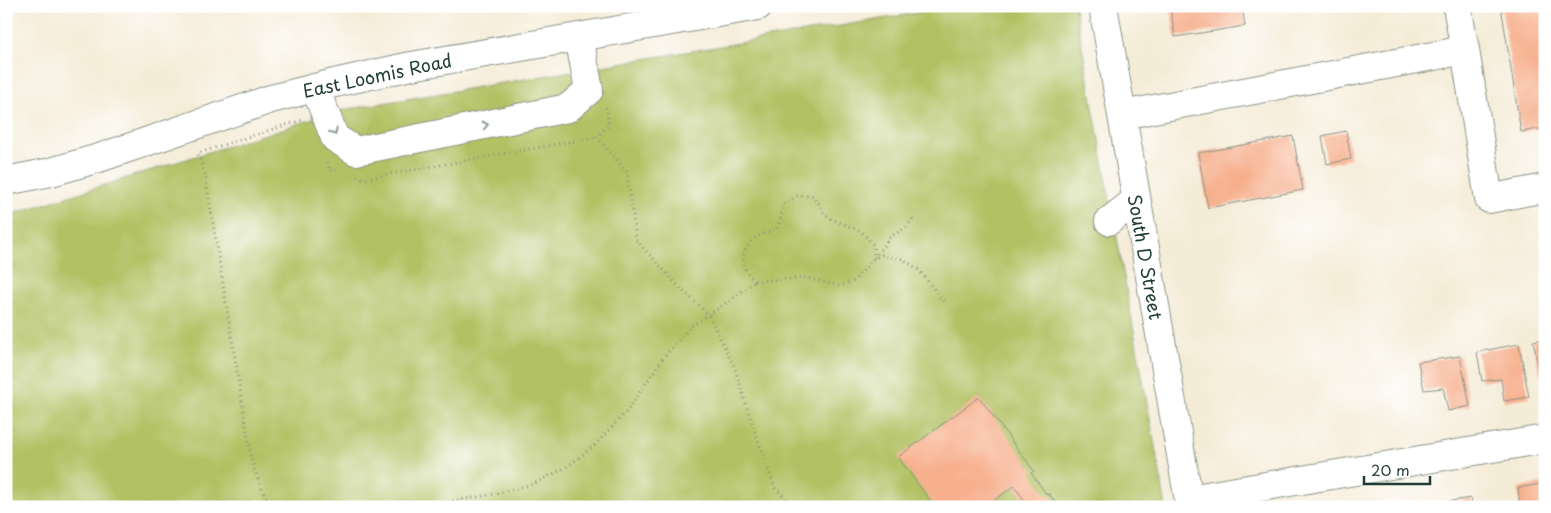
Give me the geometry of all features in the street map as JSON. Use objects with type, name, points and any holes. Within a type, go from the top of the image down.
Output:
[{"type":"street","name":"East Loomis Road","points":[[6,181],[51,172],[99,158],[271,99],[315,88],[411,66],[758,6]]},
{"type":"street","name":"South D Street","points":[[1103,6],[1190,503]]},
{"type":"street","points":[[1457,6],[1489,199],[1545,188]]},
{"type":"street","points":[[315,88],[335,138],[356,151],[568,108],[589,90],[579,37]]},
{"type":"street","points":[[1122,115],[1465,50]]},
{"type":"street","points":[[1109,220],[1136,200]]},
{"type":"street","points":[[1190,503],[1545,439]]},
{"type":"path","points":[[351,172],[363,179],[597,137],[609,125],[604,98]]},
{"type":"path","points":[[278,507],[264,494],[252,463],[205,174],[198,153],[306,118]]},
{"type":"path","points":[[597,137],[628,172],[636,240],[708,314],[734,366],[775,488],[796,507]]},
{"type":"path","points":[[327,162],[330,171],[345,168]]},
{"type":"path","points":[[754,281],[746,274],[742,261],[747,249],[755,238],[777,229],[785,203],[797,196],[812,196],[824,213],[833,220],[861,230],[874,246],[874,258]]},
{"type":"path","points":[[418,507],[495,494],[533,484],[565,468],[595,445],[627,411],[662,358],[690,327],[731,300],[754,281],[806,278],[840,286],[854,282],[890,237],[907,227],[913,219]]},
{"type":"path","points":[[874,258],[882,255],[903,259],[918,270],[945,303]]},
{"type":"green space","points":[[958,6],[1073,6],[1075,8],[1166,507],[238,507],[237,500],[190,507],[6,507],[6,216],[342,110]]},
{"type":"building","points":[[1170,6],[1242,6],[1245,26],[1175,37]]},
{"type":"building","points":[[1501,6],[1545,6],[1545,128],[1521,132]]},
{"type":"building","points":[[1346,131],[1351,159],[1327,164],[1322,136]]},
{"type":"building","points":[[1293,136],[1303,190],[1208,208],[1198,153]]},
{"type":"building","points":[[1545,339],[1545,373],[1540,374],[1533,341]]},
{"type":"building","points":[[1519,344],[1529,397],[1504,401],[1501,379],[1482,381],[1477,352]]},
{"type":"building","points":[[1460,356],[1470,406],[1448,411],[1443,388],[1424,390],[1418,362]]},
{"type":"building","points":[[979,397],[1034,471],[1031,473],[1047,495],[1049,494],[1059,507],[1029,507],[1014,486],[985,507],[935,507],[898,457]]},
{"type":"building","points":[[1545,483],[1545,507],[1520,507],[1518,488]]},
{"type":"building","points":[[1471,498],[1473,507],[1447,507],[1446,502]]},
{"type":"building","points":[[251,501],[252,507],[238,507],[237,503]]}]
